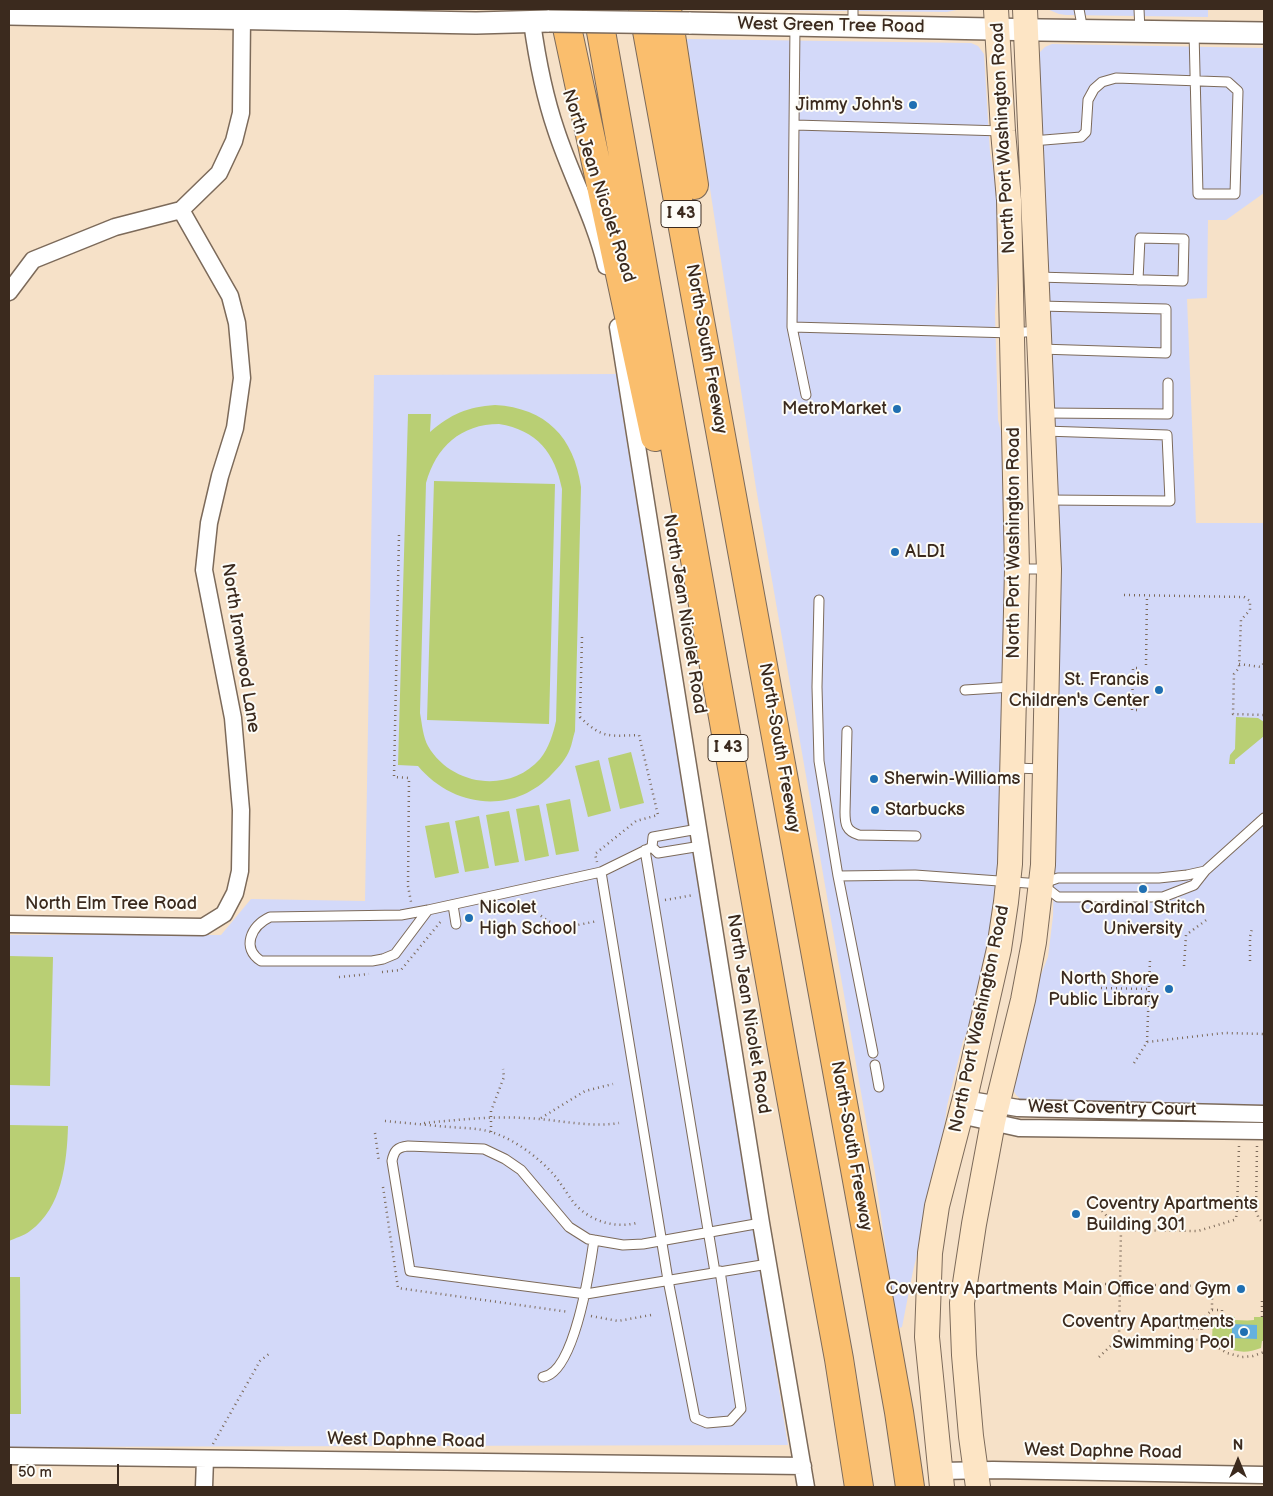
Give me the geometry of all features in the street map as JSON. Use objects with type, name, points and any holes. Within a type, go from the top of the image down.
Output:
[{"type":"highway","name":"I 43","points":[[597,9],[813,1212],[859,1487]]},
{"type":"highway","name":"North-South Freeway","points":[[643,9],[871,1256],[910,1487]]},
{"type":"highway","points":[[678,16],[718,342],[719,420]]},
{"type":"highway","points":[[548,17],[658,448],[684,498]]},
{"type":"main road","name":"North Port Washington Road","points":[[941,1479],[927,1337],[930,1253],[937,1206],[999,949],[1008,882],[1013,768],[1017,569],[1009,200],[1003,131],[998,19]]},
{"type":"main road","name":"North Port Washington Road","points":[[977,1479],[964,1355],[962,1303],[974,1224],[995,1113],[1023,1000],[1042,884],[1050,569],[1026,19]]},
{"type":"street","name":"West Green Tree Road","points":[[9,14],[60,12],[476,23],[548,17],[678,16],[796,25],[853,17],[1026,19],[1083,31],[1264,33]]},
{"type":"street","points":[[9,292],[34,260],[115,227],[181,210],[218,173],[234,141],[241,113],[242,17]]},
{"type":"street","name":"North Jean Nicolet Road","points":[[548,17],[535,47],[552,115],[595,232],[614,301],[761,1223],[806,1487]]},
{"type":"street","name":"North Ironwood Lane","points":[[181,210],[230,296],[238,332],[242,378],[237,420],[220,476],[209,523],[204,570],[233,718],[241,810],[240,871]]},
{"type":"street","name":"North Elm Tree Road","points":[[9,924],[203,927],[224,914],[235,893],[240,871]]},
{"type":"street","name":"West Coventry Court","points":[[962,1107],[995,1113],[1019,1128],[1264,1131]]},
{"type":"street","name":"West Coventry Court","points":[[995,1113],[1018,1108],[1264,1114]]},
{"type":"street","name":"West Daphne Road","points":[[9,1456],[803,1466]]},
{"type":"street","points":[[204,1487],[205,1459]]},
{"type":"street","name":"West Daphne Road","points":[[941,1479],[1165,1480],[1264,1475]]},
{"type":"lane","points":[[1078,9],[1083,31]]},
{"type":"lane","points":[[1139,9],[1140,32]]},
{"type":"lane","points":[[796,25],[792,327],[806,395]]},
{"type":"lane","points":[[1032,141],[1081,137],[1086,132],[1088,100],[1094,89],[1102,82],[1116,78],[1196,79],[1228,82],[1238,90],[1235,194],[1198,194],[1196,79],[1194,32]]},
{"type":"lane","points":[[795,125],[1003,131]]},
{"type":"lane","points":[[1037,277],[1138,280],[1183,281],[1184,239],[1140,238],[1138,280]]},
{"type":"lane","points":[[792,327],[1012,333],[1040,340],[1166,353],[1166,309],[1038,306]]},
{"type":"lane","points":[[1044,422],[1168,414],[1168,383]]},
{"type":"lane","points":[[1044,422],[1167,434],[1170,501],[1047,500]]},
{"type":"lane","points":[[1017,569],[1050,569]]},
{"type":"lane","points":[[819,600],[819,761],[838,876],[873,1053]]},
{"type":"lane","points":[[965,690],[1015,687]]},
{"type":"lane","points":[[847,732],[845,812],[847,828],[852,833],[859,835],[916,836]]},
{"type":"lane","points":[[1013,768],[1045,769]]},
{"type":"lane","points":[[1042,884],[1058,897],[1164,897],[1194,885],[1205,871],[1264,818]]},
{"type":"lane","points":[[602,872],[668,1280],[695,1418],[707,1423],[730,1421],[741,1409],[717,1272],[708,1233],[653,901],[648,848],[652,837],[698,829]]},
{"type":"lane","points":[[648,848],[658,853],[701,846]]},
{"type":"lane","points":[[428,910],[395,954],[383,959],[372,961],[261,961],[253,956],[250,950],[251,935],[259,924],[270,918],[401,915],[414,913],[602,872],[648,848]]},
{"type":"lane","points":[[838,876],[915,875],[1042,884],[1058,878],[1159,878],[1187,876],[1205,871]]},
{"type":"lane","points":[[453,905],[455,920]]},
{"type":"lane","points":[[876,1065],[879,1087]]},
{"type":"lane","points":[[761,1223],[662,1241],[623,1245],[588,1239],[569,1227],[521,1170],[505,1159],[484,1149],[399,1147],[394,1152],[392,1161],[392,1172],[410,1271],[586,1294],[768,1264]]},
{"type":"lane","points":[[543,1377],[549,1376],[562,1363],[586,1294],[594,1240]]},
{"type":"path","points":[[399,535],[394,777],[409,778],[408,886],[414,913]]},
{"type":"path","points":[[1124,595],[1244,597],[1250,601],[1250,610],[1241,620],[1239,668],[1234,674],[1233,714],[1264,715]]},
{"type":"path","points":[[1146,665],[1147,595]]},
{"type":"path","points":[[582,637],[580,717],[592,729],[601,734],[609,736],[639,735],[658,816],[636,821],[594,854],[602,872]]},
{"type":"path","points":[[1239,664],[1261,667],[1264,663]]},
{"type":"path","points":[[1137,710],[1132,710],[1133,668],[1138,668]]},
{"type":"path","points":[[653,901],[700,895],[709,898]]},
{"type":"path","points":[[501,906],[515,906],[533,910],[552,923],[559,925],[609,920]]},
{"type":"path","points":[[1184,966],[1186,935],[1209,918]]},
{"type":"path","points":[[339,977],[401,970],[440,921],[455,920]]},
{"type":"path","points":[[1250,961],[1252,928]]},
{"type":"path","points":[[1134,1063],[1148,1042],[1150,960]]},
{"type":"path","points":[[1101,988],[1149,989]]},
{"type":"path","points":[[1148,1042],[1224,1033],[1264,1034]]},
{"type":"path","points":[[491,1132],[490,1118],[493,1104],[504,1077],[503,1069]]},
{"type":"path","points":[[539,1119],[585,1091],[613,1084]]},
{"type":"path","points":[[417,1124],[490,1118],[539,1119],[602,1125],[620,1123]]},
{"type":"path","points":[[1102,1211],[1121,1230],[1198,1231],[1234,1220],[1237,1210],[1239,1145]]},
{"type":"path","points":[[1256,1146],[1256,1211],[1259,1220],[1264,1223]]},
{"type":"path","points":[[1119,1338],[1121,1230]]},
{"type":"path","points":[[1100,1284],[1120,1284]]},
{"type":"path","points":[[1150,1284],[1219,1286]]},
{"type":"path","points":[[1212,1286],[1212,1310]]},
{"type":"path","points":[[1262,1317],[1262,1300],[1264,1300]]},
{"type":"path","points":[[1201,1340],[1202,1318],[1212,1310],[1222,1310],[1222,1316]]},
{"type":"path","points":[[1173,1327],[1202,1329]]},
{"type":"path","points":[[1099,1357],[1119,1338],[1205,1340],[1227,1353],[1237,1356],[1253,1356],[1264,1352]]},
{"type":"path","points":[[205,1459],[260,1361],[270,1353]]},
{"type":"shaded area","points":[[688,9],[961,9],[947,12]]},
{"type":"shaded area","points":[[1047,9],[1208,9],[1208,17],[1066,15]]},
{"type":"shaded area","points":[[687,39],[971,43],[978,46],[984,54],[990,152],[999,199],[999,242],[995,313],[998,420],[1005,448],[1007,490],[1001,851],[991,948],[970,1026],[963,1041],[947,1106],[939,1166],[913,1271],[902,1327],[897,1329],[875,1173],[756,488]]},
{"type":"shaded area","points":[[1052,44],[1264,48],[1264,193],[1226,220],[1208,220],[1207,298],[1187,299],[1196,523],[1264,523],[1264,1106],[1023,1101],[1012,1088],[1034,992],[1048,957],[1053,916],[1054,859],[1038,54],[1045,47]]},
{"type":"shaded area","name":"Nicolet High School","points":[[616,374],[788,1445],[9,1447],[9,935],[221,935],[251,899],[365,901],[374,375]]},
{"type":"green space","points":[[485,406],[513,407],[529,412],[543,419],[554,428],[572,454],[581,487],[575,731],[571,747],[560,766],[537,787],[520,796],[502,801],[466,798],[448,791],[432,780],[418,766],[398,765],[408,414],[431,414],[430,432],[445,420],[460,412]],"holes":[[[499,424],[524,432],[542,445],[555,464],[562,489],[556,721],[546,750],[540,759],[527,770],[513,777],[497,781],[481,781],[465,777],[451,770],[438,759],[428,746],[423,730],[420,713],[426,483],[430,470],[443,449],[462,433],[485,425]]]},
{"type":"green space","points":[[434,481],[555,484],[549,724],[427,720]]},
{"type":"green space","points":[[1236,717],[1258,718],[1264,722],[1264,736],[1235,760],[1235,764],[1229,764],[1230,755],[1235,749]]},
{"type":"green space","points":[[631,752],[644,803],[620,809],[608,758]]},
{"type":"green space","points":[[599,760],[611,811],[588,817],[575,766]]},
{"type":"green space","points":[[570,799],[579,851],[556,855],[546,804]]},
{"type":"green space","points":[[539,805],[549,856],[525,861],[516,809]]},
{"type":"green space","points":[[509,811],[519,862],[495,866],[486,815]]},
{"type":"green space","points":[[479,816],[489,868],[465,872],[455,821]]},
{"type":"green space","points":[[449,822],[459,873],[435,878],[425,826]]},
{"type":"green space","points":[[9,956],[53,957],[50,1086],[9,1085]]},
{"type":"green space","points":[[9,1125],[68,1126],[64,1169],[56,1197],[41,1221],[22,1236],[9,1241]]},
{"type":"green space","points":[[9,1277],[20,1277],[21,1414],[9,1414]]},
{"type":"green space","points":[[1213,1316],[1235,1317],[1235,1320],[1254,1320],[1254,1317],[1264,1317],[1264,1341],[1262,1341],[1261,1348],[1252,1351],[1239,1351],[1225,1347],[1224,1340],[1212,1340]]},
{"type":"water","name":"Coventry Apartments Swimming Pool","points":[[1232,1324],[1257,1325],[1257,1339],[1232,1338]]},
{"type":"place","name":"Jimmy John's","points":[[913,105]]},
{"type":"place","name":"MetroMarket","points":[[897,409]]},
{"type":"place","name":"ALDI","points":[[895,552]]},
{"type":"place","name":"St. Francis Children's Center","points":[[1159,690]]},
{"type":"place","name":"Sherwin-Williams","points":[[874,779]]},
{"type":"place","name":"Starbucks","points":[[875,810]]},
{"type":"place","name":"Cardinal Stritch University","points":[[1143,889]]},
{"type":"place","name":"Nicolet High School","points":[[469,918]]},
{"type":"place","name":"North Shore Public Library","points":[[1169,989]]},
{"type":"place","name":"Coventry Apartments Building 301","points":[[1076,1214]]},
{"type":"place","name":"Coventry Apartments Main Office and Gym","points":[[1241,1289]]},
{"type":"place","name":"Coventry Apartments Swimming Pool","points":[[1244,1332]]}]
